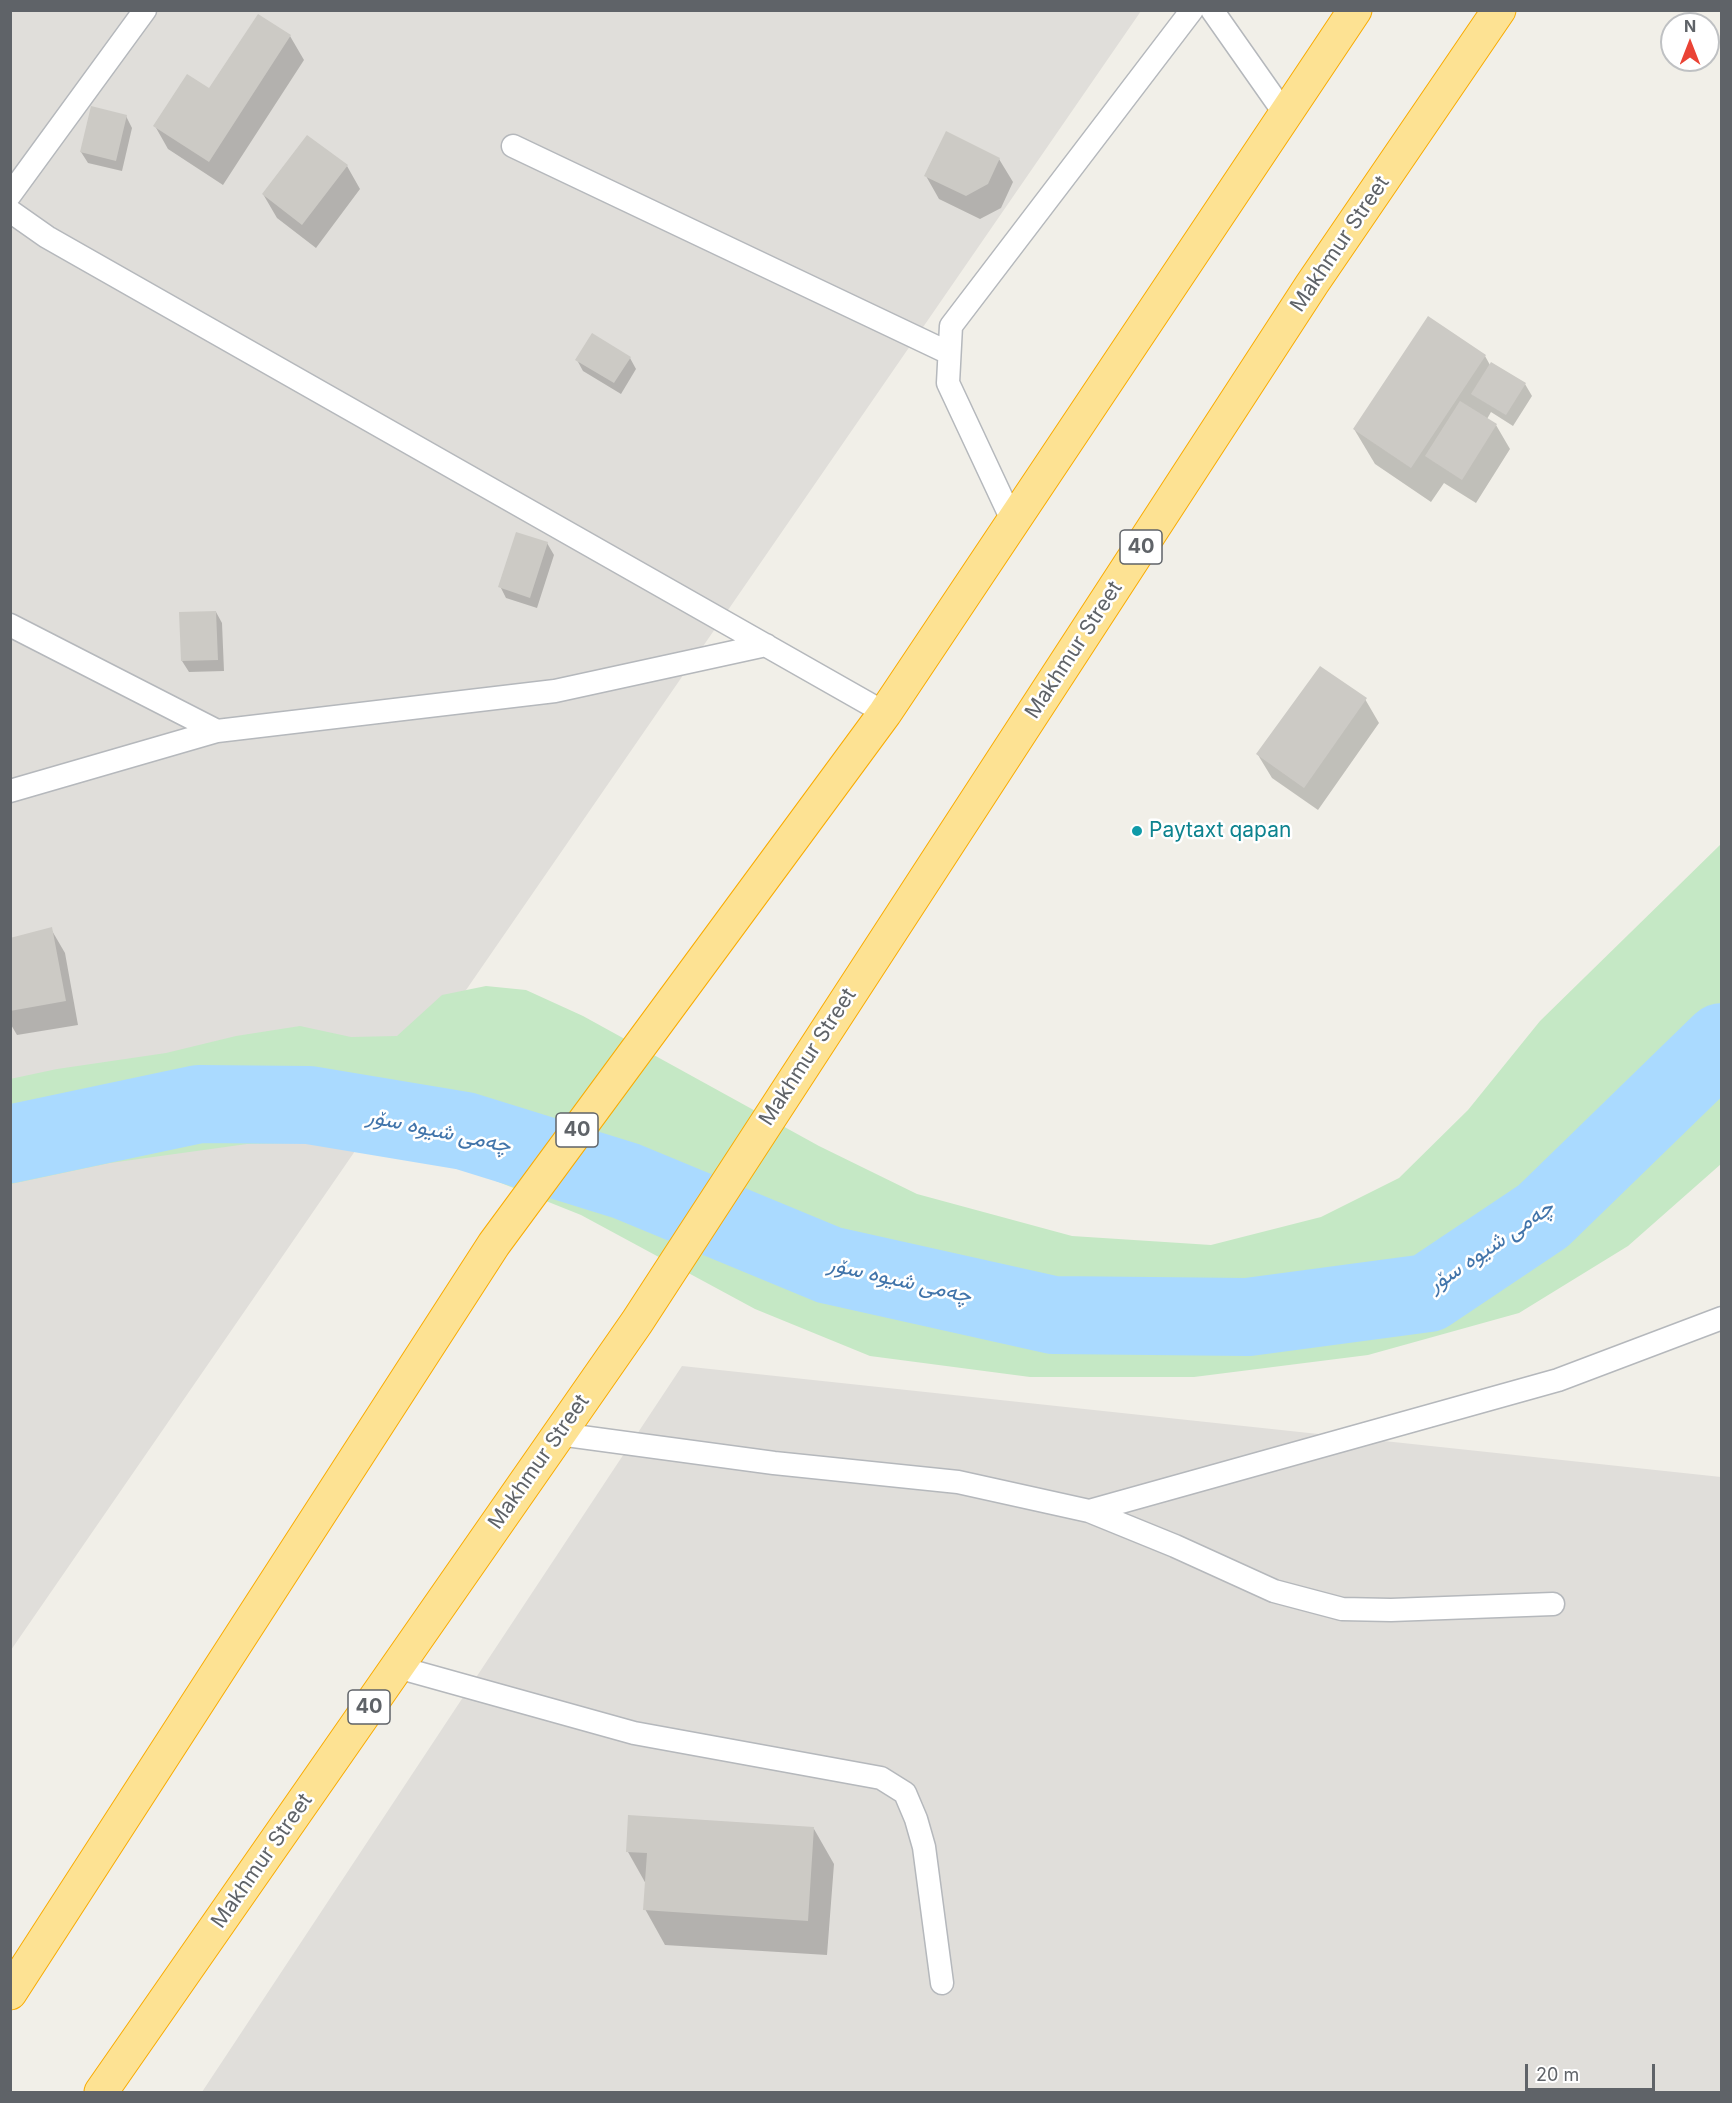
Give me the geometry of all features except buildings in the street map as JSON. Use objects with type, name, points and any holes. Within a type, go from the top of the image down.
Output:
[{"type":"highway","name":"40","points":[[10,1993],[494,1244],[885,713],[1355,10]]},
{"type":"highway","name":"Makhmur Street","points":[[101,2092],[637,1322],[1312,284],[1499,10]]},
{"type":"lane","points":[[10,195],[145,10]]},
{"type":"lane","points":[[1013,522],[948,383],[951,326],[1192,10]]},
{"type":"lane","points":[[1212,10],[1285,114]]},
{"type":"lane","points":[[513,146],[949,353]]},
{"type":"lane","points":[[10,211],[48,237],[885,713]]},
{"type":"lane","points":[[10,625],[217,731]]},
{"type":"lane","points":[[10,791],[217,731],[555,691],[766,645]]},
{"type":"lane","points":[[1089,1511],[1558,1380],[1722,1318]]},
{"type":"lane","points":[[559,1434],[774,1463],[958,1482],[1089,1511],[1175,1546],[1275,1592],[1342,1609],[1391,1610],[1553,1604]]},
{"type":"lane","points":[[397,1667],[634,1732],[881,1778],[905,1793],[916,1819],[924,1847],[942,1983]]},
{"type":"shaded area","points":[[11,11],[1141,11],[11,1650]]},
{"type":"shaded area","points":[[682,1366],[1721,1477],[1721,2092],[202,2092]]},
{"type":"green space","points":[[1721,844],[1721,1164],[1628,1246],[1519,1313],[1368,1355],[1194,1377],[1030,1377],[870,1356],[755,1309],[581,1215],[431,1155],[353,1142],[247,1144],[110,1163],[11,1184],[10,1079],[57,1069],[166,1053],[236,1036],[300,1026],[351,1037],[397,1036],[442,995],[486,986],[526,990],[583,1016],[819,1146],[917,1194],[1072,1236],[1211,1245],[1321,1217],[1399,1178],[1468,1110],[1540,1021]]},
{"type":"waterway","name":"چەمی شیوە سۆر","points":[[10,1144],[199,1104],[309,1105],[465,1131],[626,1181],[829,1265],[1053,1315],[1248,1317],[1428,1293],[1543,1216],[1722,1042]]},
{"type":"place","name":"Paytaxt qapan","points":[[1137,831]]}]
